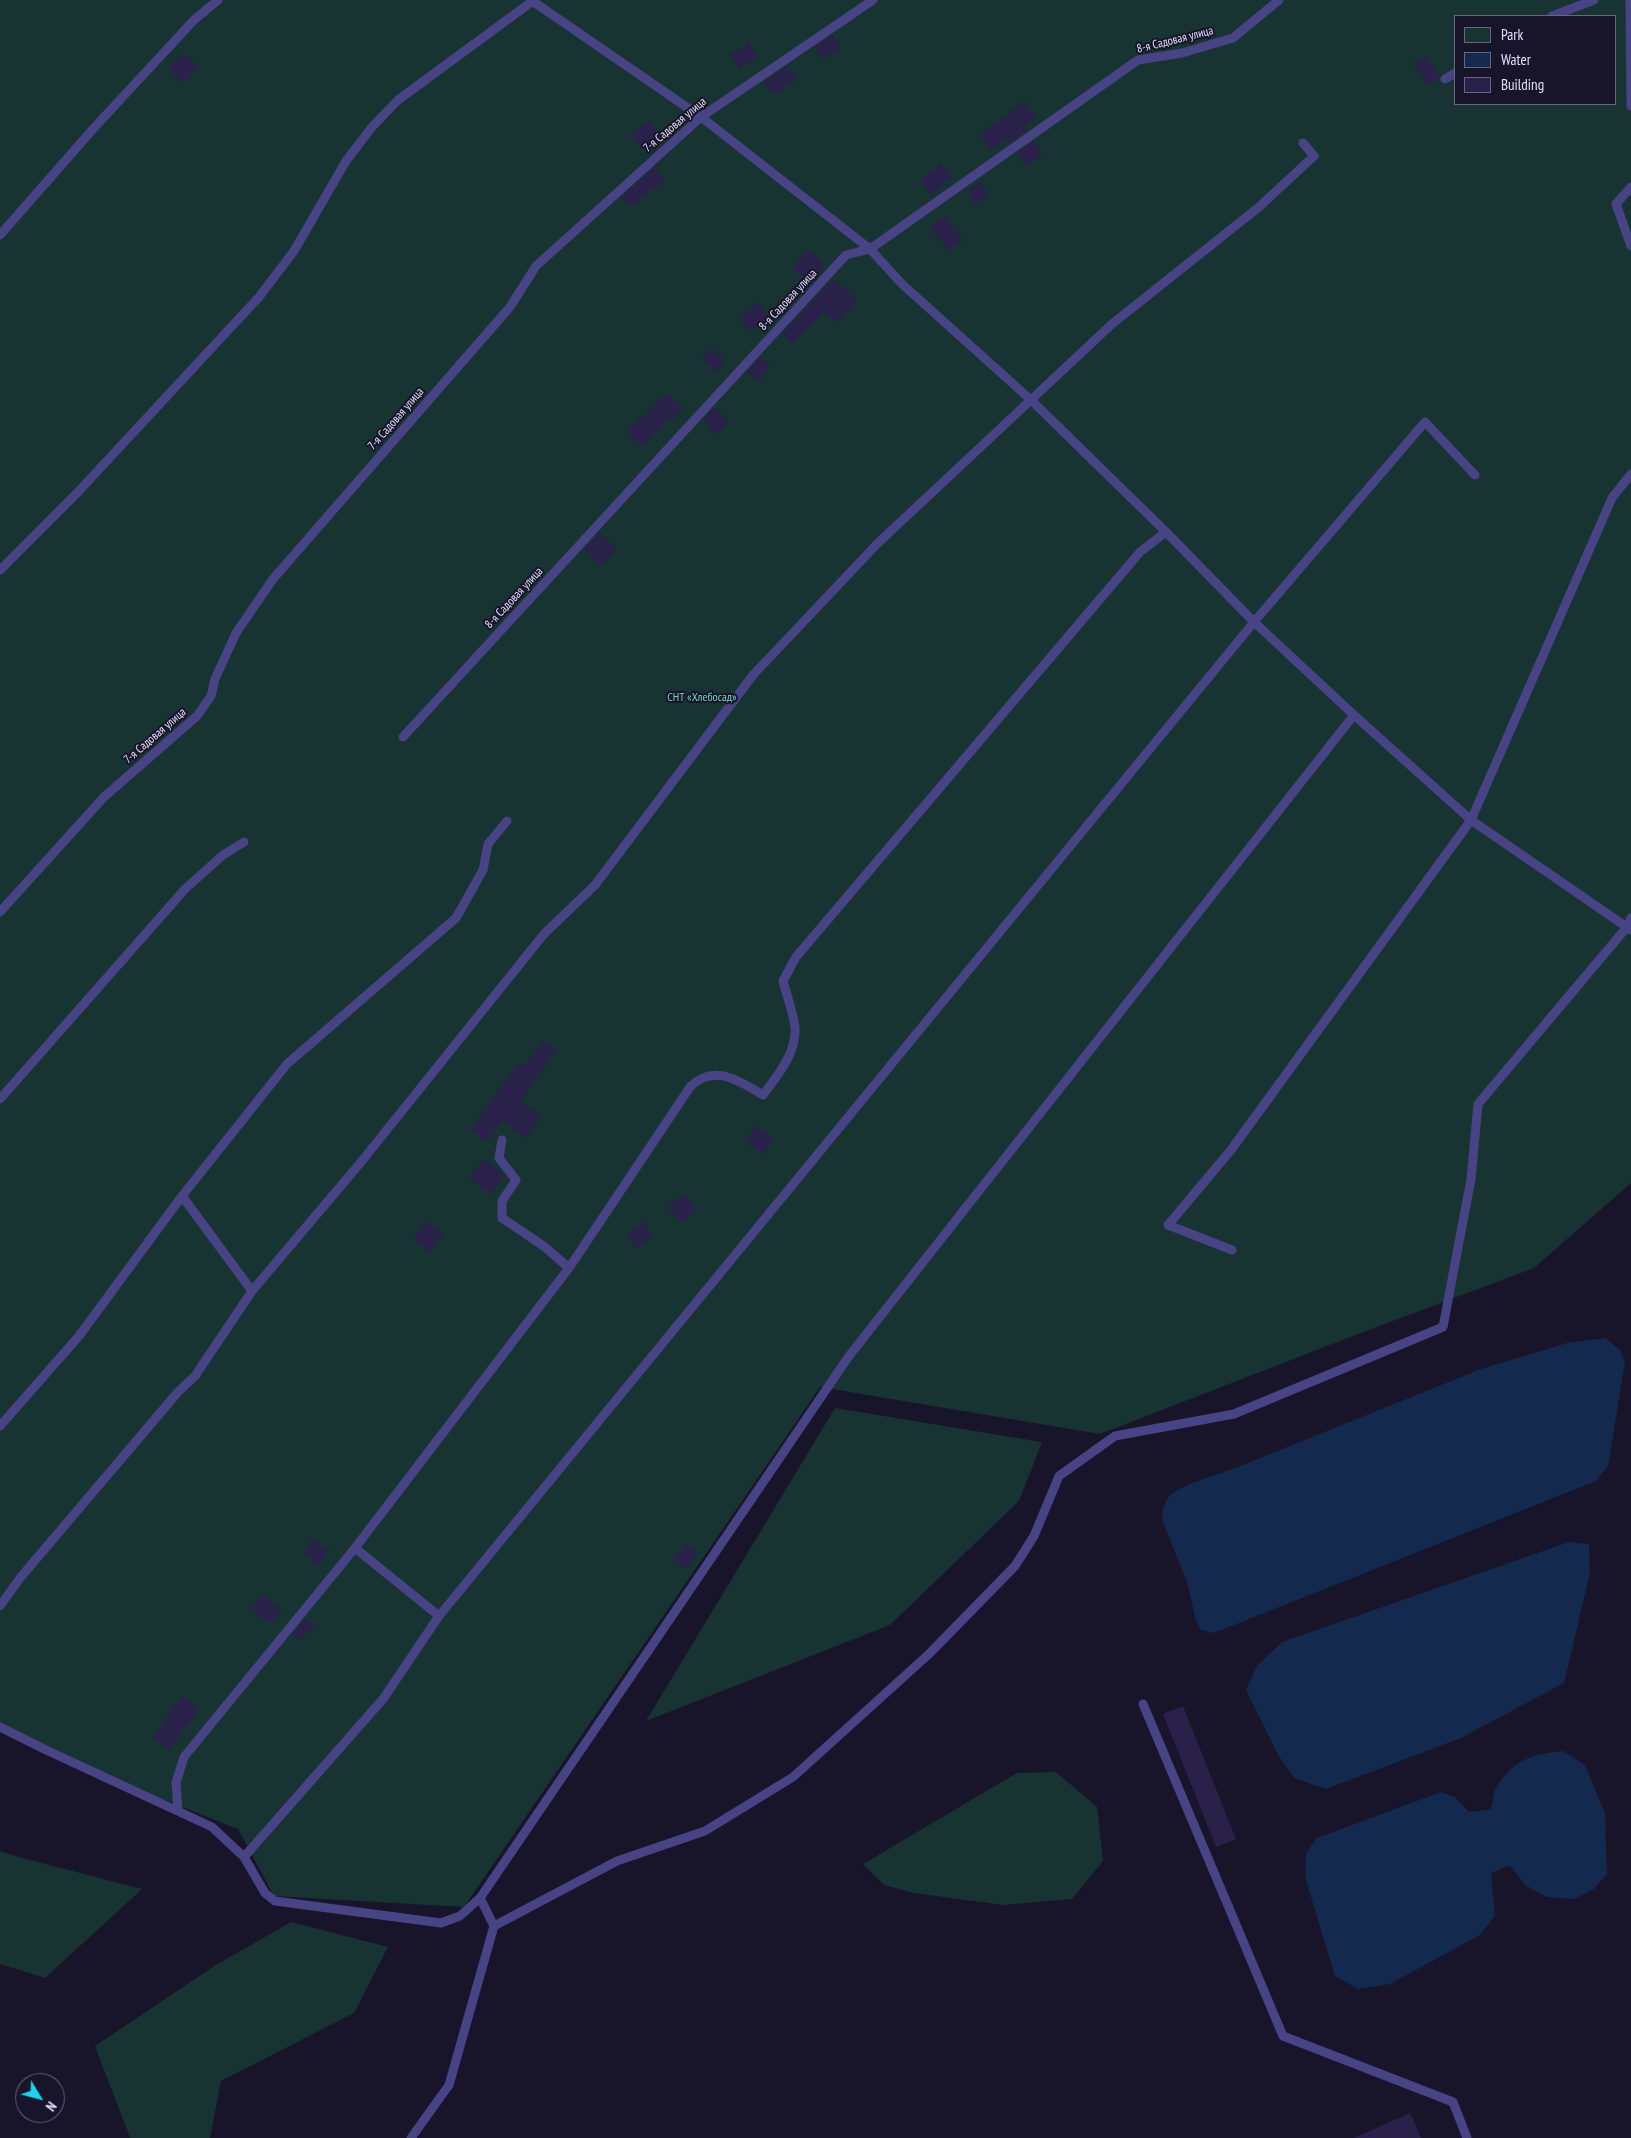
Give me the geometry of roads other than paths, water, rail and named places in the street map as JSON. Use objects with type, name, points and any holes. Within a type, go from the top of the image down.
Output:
[{"type":"lane","points":[[0,235],[93,129],[187,27],[218,0]]},
{"type":"lane","points":[[0,570],[78,492],[259,297],[294,251],[346,161],[372,127],[398,100],[532,0],[701,117],[870,249],[902,284],[1031,400],[1166,532],[1254,622],[1471,820],[1629,929]]},
{"type":"lane","name":"7-я Садовая улица","points":[[0,912],[104,797],[197,716],[211,696],[215,679],[236,633],[273,579],[510,307],[536,266],[701,117],[873,0]]},
{"type":"lane","name":"8-я Садовая улица","points":[[403,737],[846,255],[870,249],[1138,60],[1182,53],[1233,38],[1280,0]]},
{"type":"lane","points":[[1555,15],[1594,0]]},
{"type":"lane","points":[[1630,0],[1631,106]]},
{"type":"lane","points":[[1444,80],[1454,74]]},
{"type":"lane","points":[[0,1606],[20,1578],[178,1392],[195,1376],[252,1291],[361,1162],[544,934],[595,885],[753,675],[878,543],[1112,324],[1259,207],[1314,156],[1304,143]]},
{"type":"lane","points":[[1631,187],[1616,204],[1631,246]]},
{"type":"lane","points":[[244,1857],[382,1699],[439,1616],[1254,622],[1425,422],[1475,475]]},
{"type":"lane","points":[[1232,1250],[1168,1225],[1231,1150],[1471,820],[1612,498],[1631,474]]},
{"type":"lane","points":[[178,1810],[176,1783],[184,1757],[355,1548],[569,1268],[695,1083],[713,1076],[733,1077],[763,1095],[784,1067],[793,1042],[795,1028],[783,981],[796,956],[1140,552],[1166,532]]},
{"type":"lane","points":[[0,1727],[44,1750],[212,1827],[244,1857],[265,1893],[275,1901],[441,1923],[460,1916],[480,1898],[849,1356],[1354,715]]},
{"type":"lane","points":[[0,1426],[78,1336],[182,1196],[287,1064],[456,918],[483,870],[488,844],[506,821]]},
{"type":"lane","points":[[0,1099],[185,889],[222,855],[244,842]]},
{"type":"lane","points":[[494,1926],[617,1861],[705,1832],[793,1777],[929,1654],[1014,1566],[1034,1536],[1059,1476],[1115,1436],[1234,1414],[1443,1326],[1471,1179],[1478,1104],[1629,929],[1631,918]]},
{"type":"lane","points":[[502,1140],[499,1158],[516,1180],[502,1201],[502,1218],[544,1247],[569,1268]]},
{"type":"lane","points":[[182,1196],[252,1291]]},
{"type":"lane","points":[[355,1548],[439,1616]]},
{"type":"lane","points":[[1143,1704],[1283,2036],[1453,2102],[1467,2138]]},
{"type":"lane","points":[[411,2138],[449,2084],[494,1926],[480,1898]]},
{"type":"water","points":[[1605,1338],[1620,1350],[1625,1362],[1608,1466],[1596,1481],[1224,1629],[1212,1633],[1200,1629],[1195,1617],[1188,1585],[1162,1520],[1163,1507],[1169,1496],[1174,1492],[1187,1485],[1235,1468],[1481,1369],[1567,1343]]},
{"type":"water","points":[[1569,1542],[1589,1544],[1590,1573],[1564,1683],[1461,1738],[1326,1789],[1294,1778],[1278,1755],[1246,1690],[1257,1666],[1282,1642]]},
{"type":"water","points":[[1563,1751],[1585,1765],[1605,1813],[1607,1874],[1594,1889],[1574,1899],[1547,1897],[1525,1885],[1510,1865],[1491,1873],[1495,1916],[1480,1935],[1390,1984],[1358,1989],[1335,1976],[1305,1877],[1306,1853],[1317,1838],[1441,1792],[1455,1797],[1469,1812],[1491,1809],[1495,1790],[1501,1780],[1516,1765],[1523,1760],[1541,1754]]},
{"type":"park label","name":"СНТ «Хлебосад»","points":[[702,698]]}]
